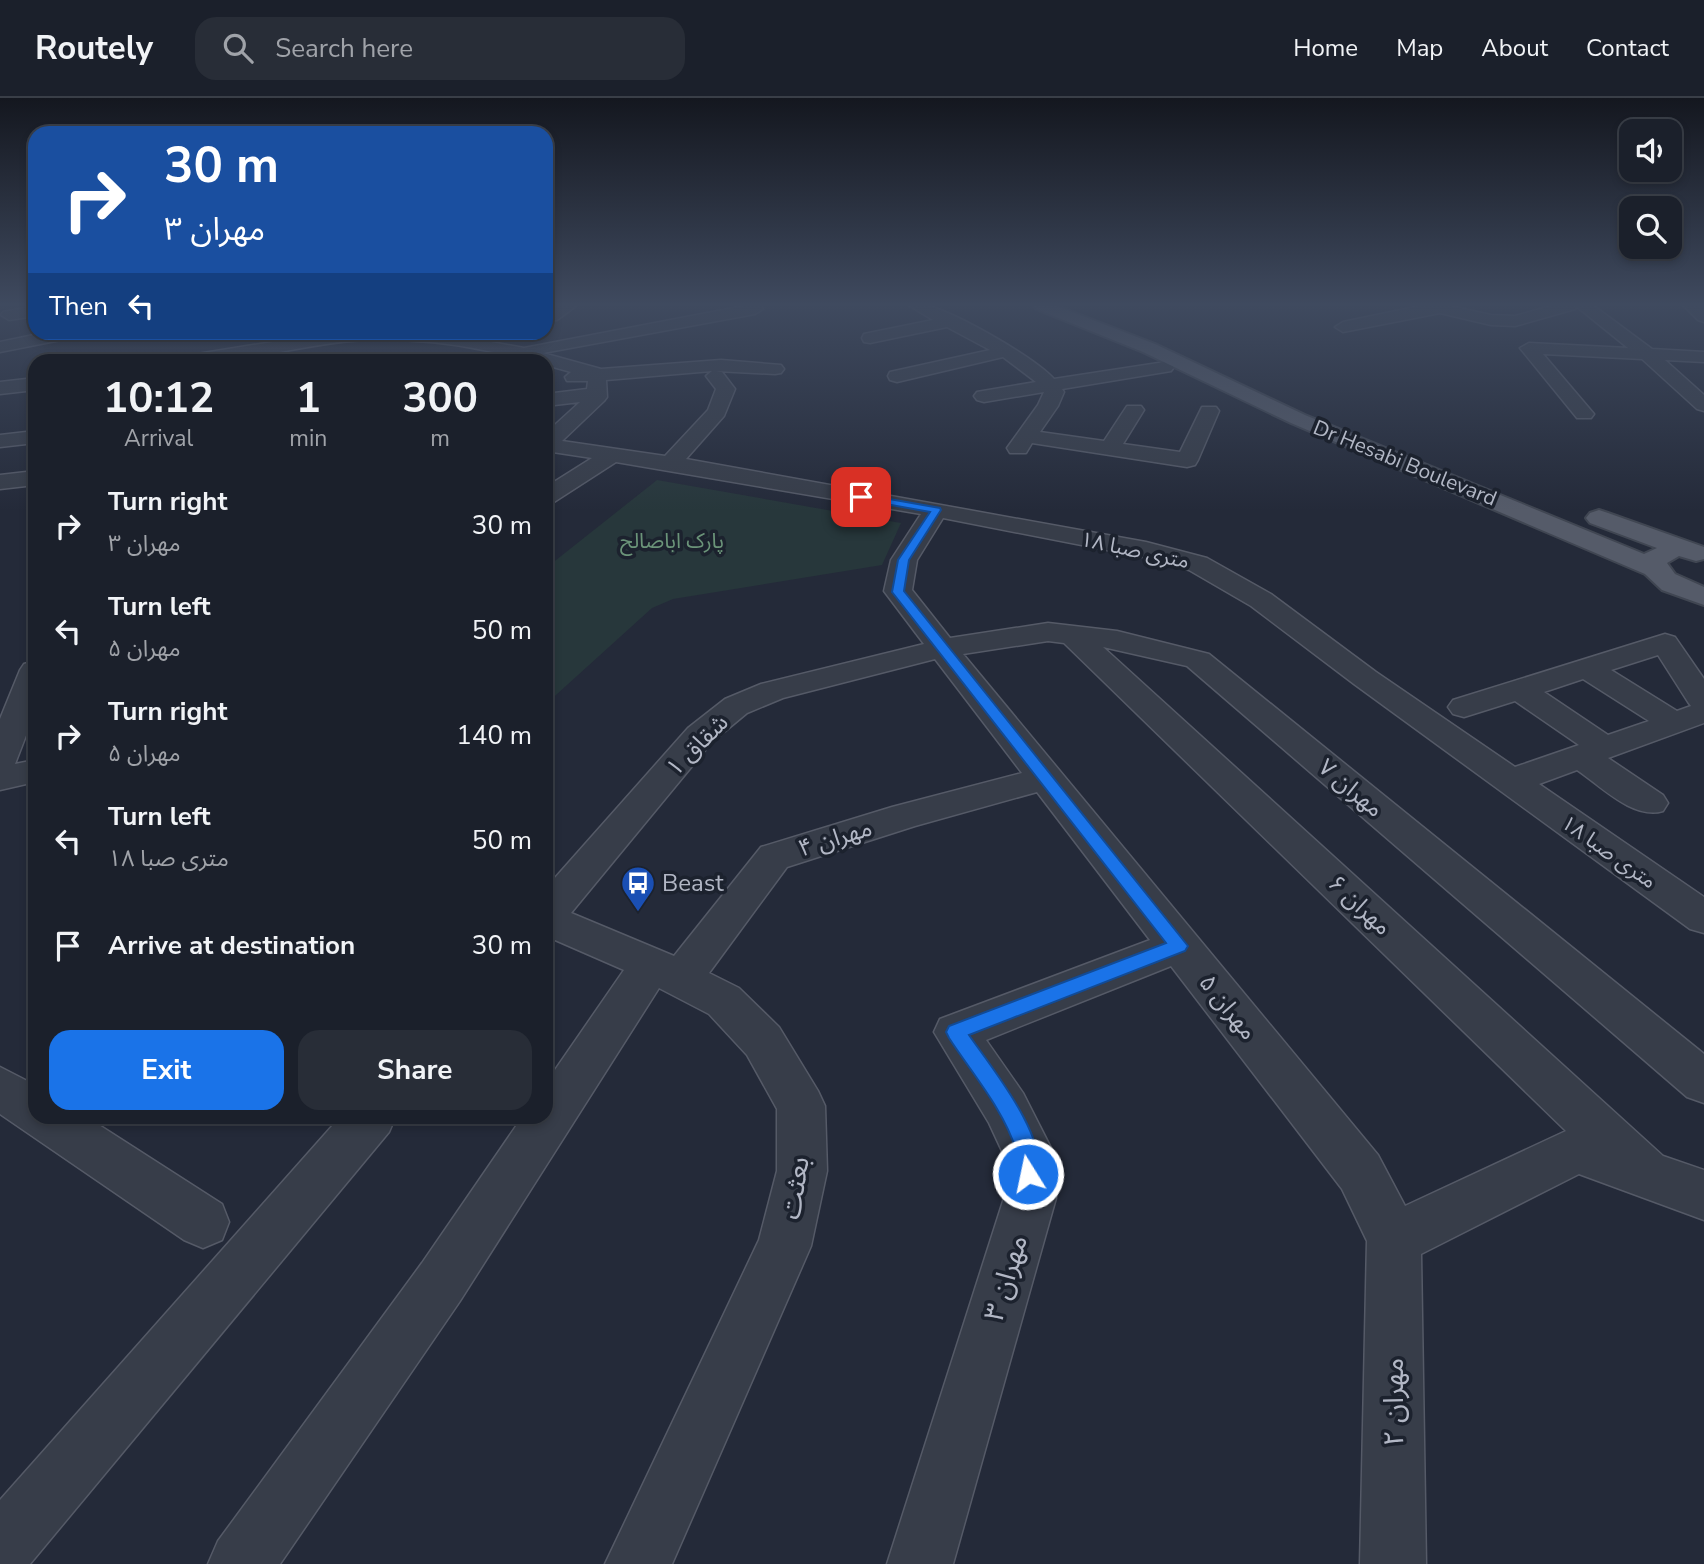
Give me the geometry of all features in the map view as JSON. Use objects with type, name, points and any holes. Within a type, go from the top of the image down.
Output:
[{"type":"main road","name":"Dr Hesabi Boulevard","points":[[1204,374],[1298,419],[1654,568],[1662,578],[1692,592],[1704,606]]},
{"type":"main road","name":"Dr Hesabi Boulevard","points":[[1252,374],[1404,440]]},
{"type":"main road","points":[[1583,512],[1700,554]]},
{"type":"main road","points":[[1654,568],[1653,560],[1660,555],[1700,554]]},
{"type":"street","points":[[574,374],[597,384]]},
{"type":"street","points":[[553,398],[597,384],[660,374]]},
{"type":"street","points":[[897,376],[904,374]]},
{"type":"street","points":[[1039,374],[1054,393],[1022,442],[1110,449],[1187,460],[1209,411]]},
{"type":"street","points":[[984,397],[1121,374]]},
{"type":"street","points":[[1551,374],[1584,414]]},
{"type":"street","points":[[1670,374],[1704,405]]},
{"type":"street","points":[[671,463],[717,412],[726,389],[715,376]]},
{"type":"street","points":[[553,381],[597,384]]},
{"type":"street","name":"متری صبا ۱۸","points":[[553,438],[597,397],[597,384]]},
{"type":"street","points":[[0,388],[28,385]]},
{"type":"street","points":[[1110,449],[1134,410]]},
{"type":"street","points":[[0,441],[28,438]]},
{"type":"street","name":"متری صبا ۱۸","points":[[553,445],[936,510],[1146,550],[1198,564],[1261,600],[1365,678],[1704,918]]},
{"type":"street","points":[[553,492],[612,454]]},
{"type":"street","points":[[0,482],[28,479]]},
{"type":"street","name":"مهران ۵","points":[[936,510],[904,560],[898,592],[1044,779],[1360,1172],[1394,1239]]},
{"type":"street","name":"مهران ۷","points":[[942,648],[1048,632],[1117,640],[1198,660],[1704,1082]]},
{"type":"street","name":"مهران ۶","points":[[1073,635],[1647,1175]]},
{"type":"street","points":[[1464,707],[1665,643],[1704,702]]},
{"type":"street","name":"شقاق ۱","points":[[553,909],[700,735],[736,706],[772,691],[942,648]]},
{"type":"street","points":[[1586,668],[1689,718]]},
{"type":"street","points":[[0,761],[28,688]]},
{"type":"street","points":[[1519,690],[1650,803]]},
{"type":"street","points":[[1512,781],[1689,718]]},
{"type":"street","points":[[0,779],[28,773]]},
{"type":"street","name":"مهران ۴","points":[[241,1564],[666,971],[774,857],[841,835],[1044,779]]},
{"type":"street","name":"بعثت","points":[[553,920],[666,971],[724,1002],[763,1041],[801,1106],[802,1171],[784,1246],[638,1564]]},
{"type":"street","name":"مهران ۳","points":[[920,1564],[1030,1198],[1027,1150],[1006,1108],[956,1032],[1179,946]]},
{"type":"street","points":[[0,1088],[28,1106]]},
{"type":"street","points":[[55,1124],[203,1222]]},
{"type":"street","points":[[0,1549],[365,1124]]},
{"type":"street","points":[[1394,1239],[1577,1150],[1704,1195]]},
{"type":"street","name":"مهران ۲","points":[[1393,1564],[1394,1239]]},
{"type":"green space","name":"پارک اباصالح","points":[[657,480],[901,523],[882,565],[673,599],[652,608],[553,698],[553,562]]},
{"type":"place","name":"Beast","points":[[638,913]]},
{"type":"route","points":[[861,497],[936,510],[904,560],[898,592],[1179,946],[956,1032],[1006,1108],[1027,1150],[1028,1174]]}]
